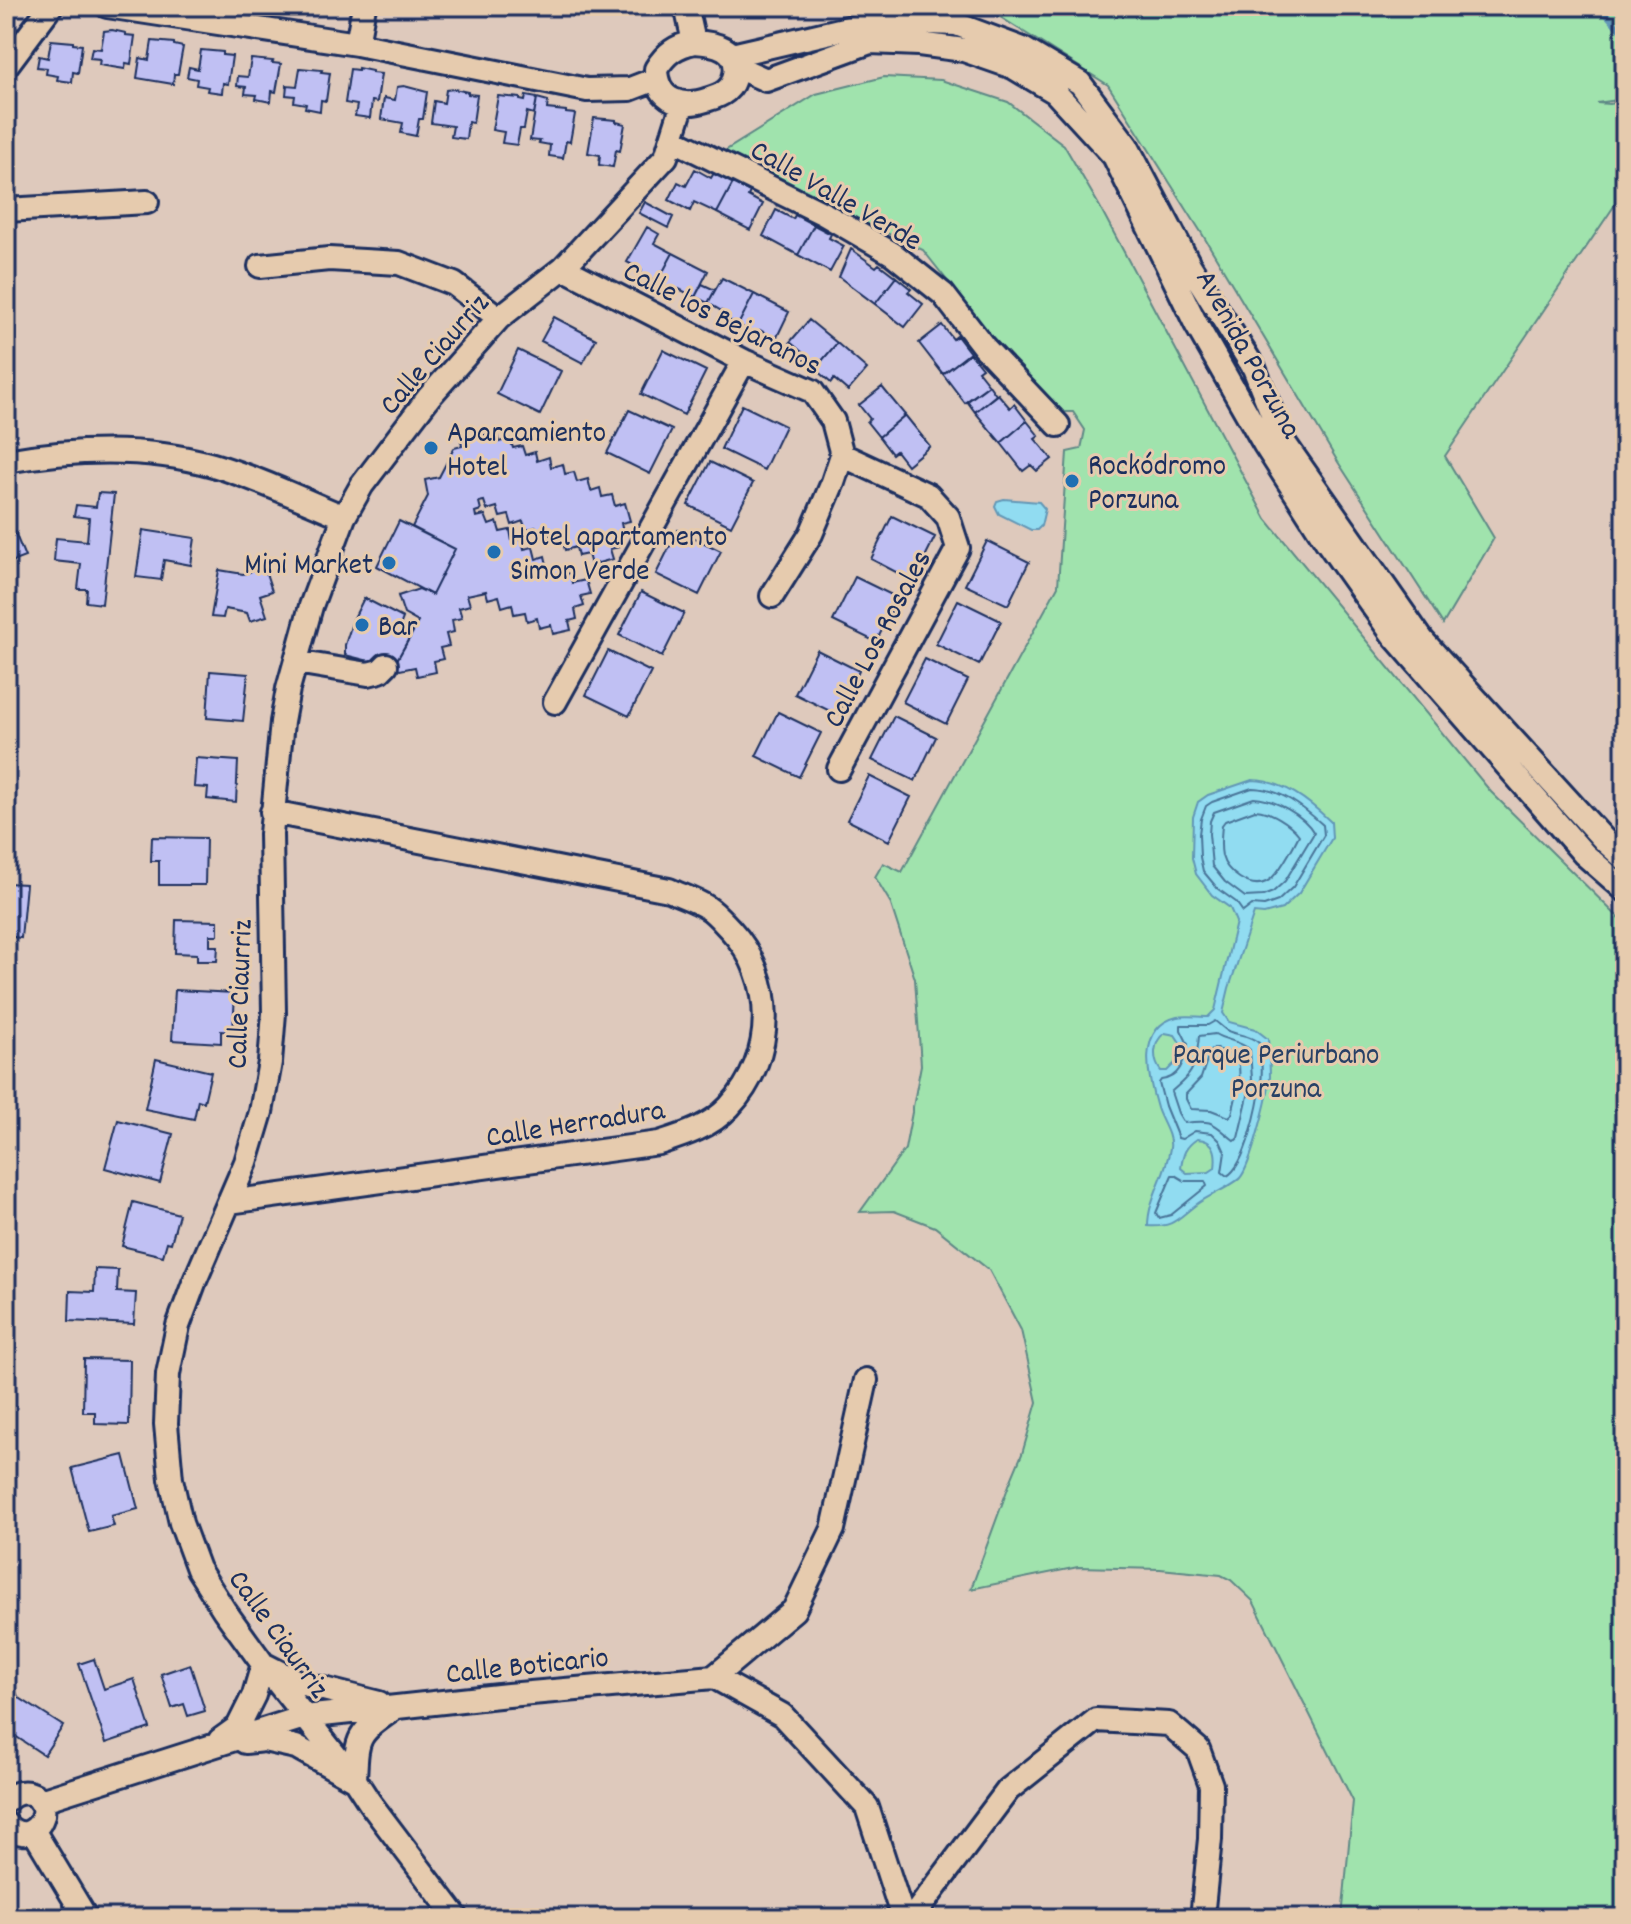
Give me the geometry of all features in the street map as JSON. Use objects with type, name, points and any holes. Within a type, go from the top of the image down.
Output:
[{"type":"street","points":[[6,66],[51,6]]},
{"type":"street","points":[[107,6],[357,44],[587,90],[630,89],[656,79]]},
{"type":"street","points":[[357,44],[364,6]]},
{"type":"street","points":[[686,6],[694,42]]},
{"type":"street","name":"Avenida Porzuna","points":[[734,61],[878,21],[956,24],[1023,49],[1080,83],[1127,146],[1190,266],[1254,368],[1283,441],[1423,641],[1625,859]]},
{"type":"street","points":[[694,42],[722,47],[734,61],[733,83],[728,90],[701,102],[672,100],[658,86],[656,79],[656,69],[662,59],[678,46],[694,42]]},
{"type":"street","name":"Avenida Porzuna","points":[[734,61],[766,80],[870,42],[919,44],[964,50],[1013,67],[1055,92],[1114,156],[1196,324],[1265,445],[1327,542],[1393,635],[1584,854],[1625,890]]},
{"type":"street","name":"Calle Ciaurriz","points":[[457,1918],[355,1780],[263,1664],[198,1569],[181,1523],[171,1479],[166,1424],[168,1374],[178,1326],[246,1162],[261,1112],[270,1062],[274,1013],[270,862],[282,722],[311,606],[344,517],[362,485],[429,397],[499,318],[563,268],[666,157],[683,103]]},
{"type":"street","name":"Calle Valle Verde","points":[[672,139],[824,214],[893,254],[943,294],[984,347],[1058,425]]},
{"type":"street","points":[[6,210],[147,202]]},
{"type":"street","points":[[260,266],[329,259],[399,263],[454,284],[499,318]]},
{"type":"street","name":"Calle los Bejaranos","points":[[563,268],[744,361],[812,391],[833,421],[842,455]]},
{"type":"street","points":[[555,702],[744,361]]},
{"type":"street","points":[[6,461],[67,452],[103,451],[176,457],[213,465],[344,517]]},
{"type":"street","points":[[772,596],[811,534],[842,455]]},
{"type":"street","name":"Calle Los Rosales","points":[[839,769],[958,548],[948,517],[928,495],[842,455]]},
{"type":"street","points":[[296,662],[368,674],[380,671],[386,665]]},
{"type":"street","name":"Calle Herradura","points":[[229,1202],[659,1143],[695,1131],[728,1108],[755,1065],[765,1033],[764,997],[755,967],[739,940],[710,909],[669,890],[272,812]]},
{"type":"street","points":[[866,1380],[833,1529],[794,1610],[714,1677],[782,1715],[867,1807],[903,1918]]},
{"type":"street","points":[[212,1745],[238,1727],[254,1695],[263,1664],[300,1683],[396,1707]]},
{"type":"street","name":"Calle Boticario","points":[[40,1801],[304,1717],[714,1677]]},
{"type":"street","points":[[212,1745],[264,1740],[296,1747],[355,1780],[357,1745],[367,1727],[396,1707]]},
{"type":"street","points":[[912,1918],[1008,1790],[1096,1720],[1169,1724],[1198,1749],[1211,1785],[1210,1839],[1202,1918]]},
{"type":"street","points":[[6,1824],[21,1833],[33,1830],[42,1820],[43,1807],[29,1793],[7,1796]]},
{"type":"street","points":[[33,1830],[86,1918]]},
{"type":"green space","points":[[950,6],[1625,6],[1625,99],[1597,103],[1625,101],[1625,190],[1445,456],[1494,538],[1443,624],[1338,462],[1201,232],[1108,85],[989,10]]},
{"type":"green space","name":"Parque Periurbano Porzuna","points":[[884,77],[941,80],[1008,102],[1064,145],[1266,519],[1491,792],[1625,924],[1625,1918],[1342,1918],[1353,1801],[1253,1601],[1231,1580],[1221,1575],[1160,1569],[1078,1567],[971,1589],[1022,1454],[1037,1402],[1021,1330],[989,1270],[935,1227],[894,1211],[860,1212],[905,1149],[921,1065],[915,979],[890,902],[875,877],[883,863],[902,872],[1058,586],[1067,452],[1081,449],[1085,430],[1073,412],[1051,412],[923,250],[720,154],[816,94]]},
{"type":"water","points":[[997,501],[1039,502],[1045,509],[1041,526],[1031,530],[999,514],[995,506]]},
{"type":"water","points":[[1252,780],[1275,784],[1304,799],[1331,822],[1332,838],[1299,893],[1282,909],[1264,914],[1254,913],[1229,988],[1223,1013],[1229,1022],[1255,1029],[1268,1039],[1269,1086],[1259,1129],[1244,1171],[1237,1181],[1201,1201],[1175,1221],[1148,1226],[1170,1143],[1151,1083],[1150,1042],[1155,1031],[1164,1023],[1181,1016],[1208,1017],[1215,1010],[1236,922],[1230,908],[1212,895],[1196,874],[1192,858],[1193,817],[1198,802],[1208,795]],"holes":[[[1165,1033],[1175,1035],[1181,1044],[1175,1063],[1167,1071],[1161,1071],[1155,1051]],[[1197,1139],[1208,1142],[1214,1148],[1215,1168],[1209,1172],[1187,1173],[1181,1168],[1184,1155]]]},
{"type":"building","points":[[104,31],[135,36],[131,64],[126,63],[125,69],[99,65],[100,59],[90,58],[92,48],[101,49]]},
{"type":"building","points":[[51,40],[82,45],[78,73],[73,72],[72,82],[57,80],[58,76],[46,74],[47,68],[37,67],[39,56],[48,58]]},
{"type":"building","points":[[152,41],[183,47],[173,84],[137,78],[140,58],[149,60]]},
{"type":"building","points":[[201,50],[232,56],[228,84],[223,83],[222,93],[207,91],[208,87],[196,85],[197,79],[187,77],[189,67],[198,69]]},
{"type":"building","points":[[251,59],[281,64],[271,102],[256,99],[257,95],[245,94],[246,87],[237,86],[238,76],[248,77]]},
{"type":"building","points":[[300,68],[330,73],[326,101],[321,100],[320,111],[305,108],[306,104],[294,102],[295,96],[286,95],[287,85],[297,86]]},
{"type":"building","points":[[350,69],[381,74],[377,102],[372,101],[370,118],[355,116],[357,105],[345,103]]},
{"type":"building","points":[[397,87],[427,92],[423,119],[419,119],[416,136],[401,133],[403,123],[381,119],[384,98],[395,100]]},
{"type":"building","points":[[446,90],[477,95],[473,123],[468,122],[466,139],[451,137],[453,126],[431,123],[434,101],[444,103]]},
{"type":"building","points":[[498,96],[525,101],[526,96],[537,98],[534,114],[527,112],[517,145],[502,143],[504,132],[492,130]]},
{"type":"building","points":[[537,98],[548,101],[547,109],[575,114],[570,142],[566,141],[563,158],[549,156],[550,145],[530,140]]},
{"type":"building","points":[[594,118],[625,124],[620,151],[616,150],[613,167],[599,165],[600,155],[588,153]]},
{"type":"building","points":[[695,169],[711,178],[714,173],[733,183],[717,213],[694,202],[690,211],[669,200],[678,182],[686,186]]},
{"type":"building","points":[[733,183],[763,204],[750,230],[717,213]]},
{"type":"building","points":[[645,202],[673,217],[668,228],[639,213]]},
{"type":"building","points":[[776,210],[814,225],[798,255],[763,236]]},
{"type":"building","points":[[814,225],[844,246],[830,272],[798,255]]},
{"type":"building","points":[[647,227],[659,234],[654,243],[673,253],[657,283],[627,262]]},
{"type":"building","points":[[851,249],[896,277],[875,304],[839,277]]},
{"type":"building","points":[[673,253],[708,271],[695,297],[679,289],[676,293],[657,283]]},
{"type":"building","points":[[896,277],[923,304],[905,327],[875,304]]},
{"type":"building","points":[[722,278],[754,294],[738,325],[721,316],[723,312],[708,303]]},
{"type":"building","points":[[702,284],[715,290],[708,303],[695,297]]},
{"type":"building","points":[[754,294],[789,312],[776,339],[760,330],[757,335],[738,325]]},
{"type":"building","points":[[554,317],[596,339],[583,363],[541,341]]},
{"type":"building","points":[[809,320],[837,343],[815,369],[800,357],[803,353],[790,342]]},
{"type":"building","points":[[942,325],[953,339],[957,336],[970,353],[943,374],[919,343]]},
{"type":"building","points":[[837,343],[867,369],[848,391],[834,379],[831,383],[815,369]]},
{"type":"building","points":[[518,350],[561,371],[540,415],[497,394]]},
{"type":"building","points":[[663,350],[706,371],[684,415],[641,394]]},
{"type":"building","points":[[970,353],[982,368],[978,371],[989,385],[965,403],[943,374]]},
{"type":"building","points":[[989,385],[996,395],[975,412],[967,401]]},
{"type":"building","points":[[882,387],[905,415],[879,437],[859,405]]},
{"type":"building","points":[[998,394],[1010,408],[1014,404],[1027,421],[1001,443],[975,412]]},
{"type":"building","points":[[742,405],[785,426],[764,470],[721,449]]},
{"type":"building","points":[[629,410],[672,430],[650,474],[607,453]]},
{"type":"building","points":[[905,415],[930,446],[907,465],[896,451],[892,454],[879,437]]},
{"type":"building","points":[[1027,421],[1039,436],[1035,439],[1052,459],[1037,471],[1031,465],[1023,471],[1001,443]]},
{"type":"building","name":"Hotel apartamento Simon Verde","points":[[496,432],[499,442],[510,439],[513,448],[522,446],[525,455],[535,452],[537,461],[549,457],[551,467],[563,464],[565,474],[574,472],[577,482],[588,479],[591,491],[600,488],[602,497],[612,495],[615,506],[625,503],[630,521],[621,523],[623,533],[616,535],[619,547],[610,549],[613,559],[591,565],[588,554],[578,556],[576,547],[565,550],[562,539],[552,542],[550,533],[539,536],[536,527],[526,530],[523,521],[512,525],[509,515],[500,517],[497,507],[487,510],[484,501],[479,502],[481,510],[475,512],[476,517],[485,515],[489,525],[497,522],[500,532],[510,530],[512,541],[522,538],[524,549],[533,547],[536,559],[545,556],[548,569],[560,567],[562,575],[570,573],[572,583],[586,580],[590,594],[581,596],[584,606],[575,609],[577,619],[569,621],[571,630],[553,634],[551,625],[539,628],[537,618],[527,621],[525,612],[514,614],[512,604],[502,607],[499,596],[488,599],[486,591],[467,595],[470,605],[459,608],[462,618],[452,620],[454,632],[446,634],[449,646],[440,648],[443,659],[434,661],[436,672],[417,676],[415,667],[400,670],[393,667],[418,622],[404,614],[398,596],[419,589],[432,595],[455,549],[412,527],[428,496],[425,480],[439,477],[454,448],[462,446],[461,441]]},
{"type":"building","points":[[710,462],[753,483],[731,526],[688,505]]},
{"type":"building","points":[[98,493],[114,494],[102,604],[86,602],[87,589],[78,589],[81,564],[54,561],[56,538],[87,541],[89,518],[74,516],[76,505],[96,507]]},
{"type":"building","points":[[6,511],[25,557],[6,564]]},
{"type":"building","points":[[892,516],[935,537],[913,581],[871,559]]},
{"type":"building","points":[[399,521],[455,549],[432,595],[377,566]]},
{"type":"building","points":[[143,530],[195,538],[191,565],[164,560],[161,580],[136,577]]},
{"type":"building","points":[[678,530],[721,551],[699,595],[656,574]]},
{"type":"building","points":[[987,541],[1029,562],[1008,605],[965,585]]},
{"type":"building","points":[[264,567],[272,591],[260,595],[267,616],[250,621],[247,613],[225,609],[223,618],[211,617],[219,570],[243,574]]},
{"type":"building","points":[[855,577],[898,598],[876,642],[833,621]]},
{"type":"building","points":[[641,592],[684,613],[662,657],[619,635]]},
{"type":"building","points":[[364,598],[403,618],[400,626],[413,632],[393,667],[345,655],[353,620]]},
{"type":"building","points":[[958,600],[1001,621],[979,665],[936,644]]},
{"type":"building","points":[[817,650],[859,671],[838,715],[795,694]]},
{"type":"building","points":[[608,651],[651,672],[629,716],[586,695]]},
{"type":"building","points":[[925,659],[968,680],[946,724],[903,702]]},
{"type":"building","points":[[210,671],[248,674],[243,721],[207,718]]},
{"type":"building","points":[[778,712],[821,733],[799,777],[756,756]]},
{"type":"building","points":[[894,716],[936,737],[915,781],[872,760]]},
{"type":"building","points":[[196,758],[238,761],[236,802],[207,799],[208,788],[194,787]]},
{"type":"building","points":[[869,776],[911,797],[889,841],[847,820]]},
{"type":"building","points":[[9,795],[13,841],[6,842],[6,796]]},
{"type":"building","points":[[152,837],[206,838],[205,885],[159,885],[159,861],[151,861]]},
{"type":"building","points":[[6,883],[26,884],[21,938],[6,936]]},
{"type":"building","points":[[176,920],[218,921],[218,935],[210,935],[210,946],[218,946],[217,961],[197,961],[197,954],[175,953]]},
{"type":"building","points":[[175,990],[235,993],[233,1032],[221,1031],[221,1043],[172,1040]]},
{"type":"building","points":[[156,1059],[211,1072],[204,1102],[198,1100],[194,1119],[145,1109]]},
{"type":"building","points":[[118,1120],[173,1134],[160,1183],[105,1168]]},
{"type":"building","points":[[133,1202],[179,1214],[171,1243],[167,1242],[163,1256],[122,1246]]},
{"type":"building","points":[[95,1269],[118,1270],[117,1292],[136,1293],[134,1324],[69,1321],[70,1291],[94,1292]]},
{"type":"building","points":[[84,1359],[130,1360],[129,1425],[95,1424],[95,1412],[83,1412]]},
{"type":"building","points":[[124,1455],[138,1509],[111,1516],[114,1526],[89,1532],[72,1468]]},
{"type":"building","points":[[94,1659],[104,1689],[134,1679],[150,1728],[106,1743],[79,1664]]},
{"type":"building","points":[[190,1664],[205,1711],[188,1716],[184,1704],[172,1708],[161,1674]]},
{"type":"building","points":[[14,1687],[18,1697],[63,1726],[44,1755],[6,1730],[6,1690]]},
{"type":"waterway","points":[[1599,6],[1625,35]]},
{"type":"place","name":"Aparcamiento Hotel","points":[[431,448]]},
{"type":"place","name":"Rockódromo Porzuna","points":[[1072,481]]},
{"type":"place","name":"Hotel apartamento Simon Verde","points":[[494,552]]},
{"type":"place","name":"Mini Market","points":[[389,563]]},
{"type":"place","name":"Bar","points":[[362,625]]}]
